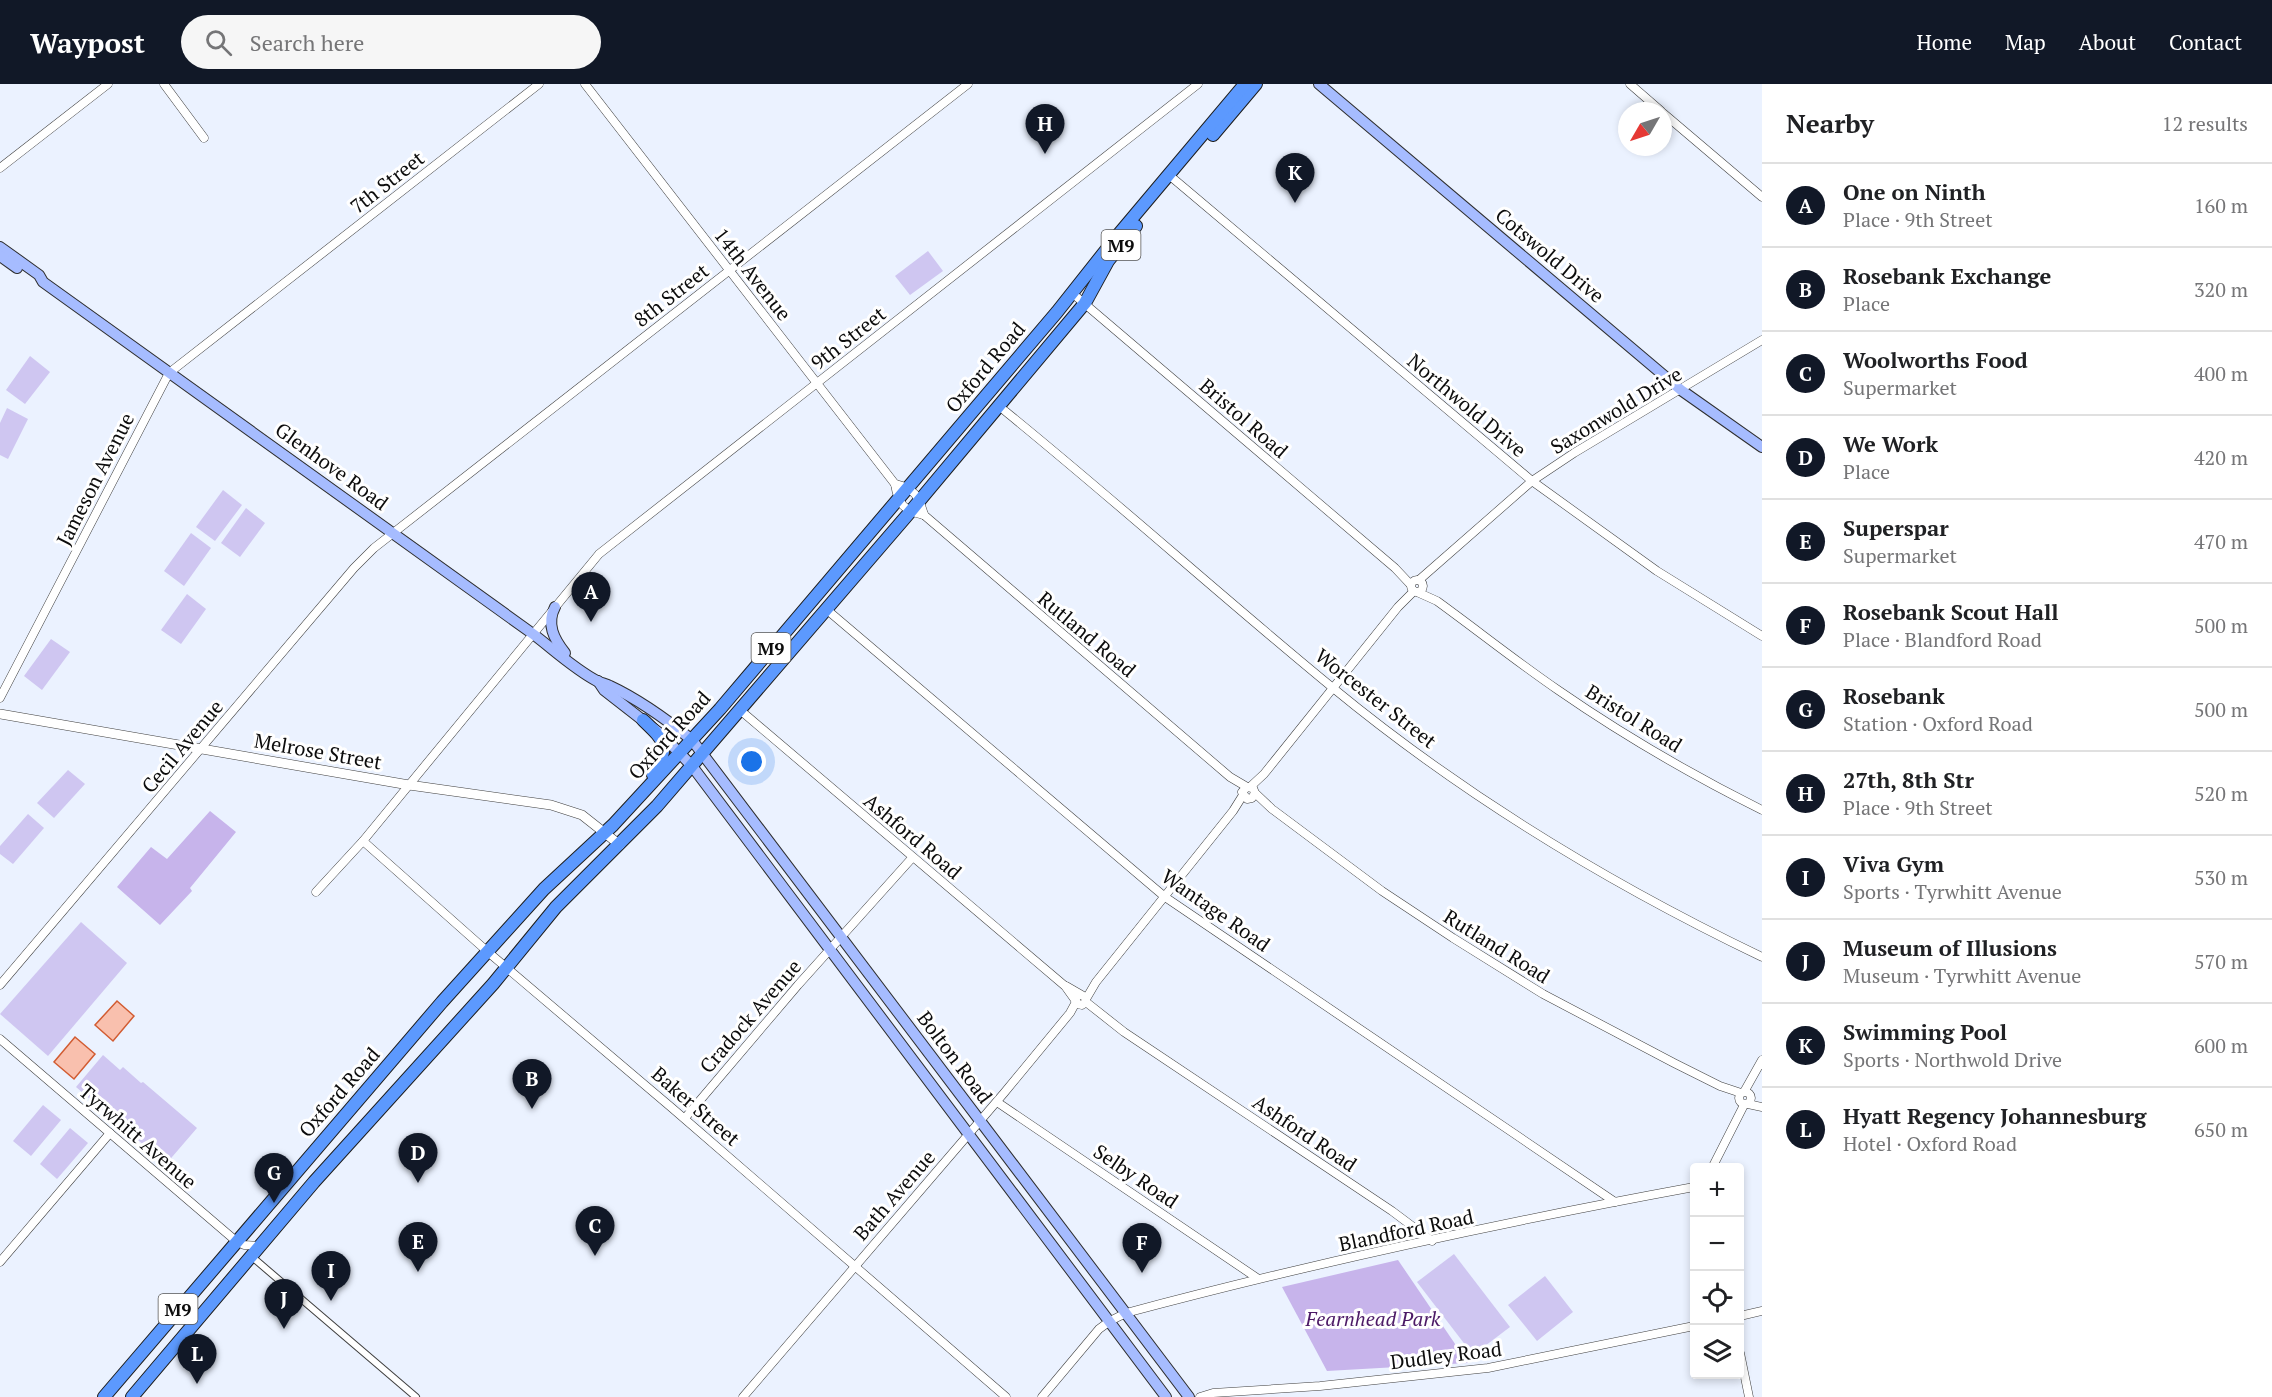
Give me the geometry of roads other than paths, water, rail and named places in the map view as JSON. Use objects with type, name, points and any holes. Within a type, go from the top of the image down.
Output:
[{"type":"main road","name":"Oxford Road","points":[[132,1397],[376,1112],[562,901],[620,845],[692,766],[1001,407],[1085,303],[1108,261],[1245,84]]},
{"type":"main road","name":"Oxford Road","points":[[104,1397],[442,1002],[544,889],[605,832],[681,753],[1072,293],[1256,84]]},
{"type":"main road","name":"Cotswold Drive","points":[[1319,84],[1681,390],[1762,447]]},
{"type":"main road","name":"Glenhove Road","points":[[0,247],[39,275],[43,282]]},
{"type":"main road","name":"Glenhove Road","points":[[0,256],[35,280],[43,282],[533,634],[597,681],[604,690],[681,753]]},
{"type":"main road","points":[[555,607],[551,620],[552,632],[560,647],[577,667]]},
{"type":"main road","name":"Glenhove Road","points":[[597,681],[608,684],[639,701],[668,720],[692,740]]},
{"type":"main road","points":[[642,720],[660,738],[665,748],[661,761],[642,794]]},
{"type":"main road","name":"Bolton Road","points":[[692,740],[1188,1397]]},
{"type":"main road","name":"Bolton Road","points":[[681,753],[831,948],[1167,1397]]},
{"type":"street","points":[[0,168],[108,84]]},
{"type":"street","points":[[164,84],[204,138]]},
{"type":"street","name":"7th Street","points":[[255,306],[538,84]]},
{"type":"street","name":"14th Avenue","points":[[585,84],[895,484]]},
{"type":"street","name":"8th Street","points":[[393,533],[969,84]]},
{"type":"street","name":"9th Street","points":[[316,892],[363,841],[599,554],[1198,84]]},
{"type":"street","points":[[1630,84],[1651,102]]},
{"type":"street","points":[[1672,120],[1762,196]]},
{"type":"street","name":"Northwold Drive","points":[[1172,177],[1532,481],[1657,571],[1762,636]]},
{"type":"street","name":"Bristol Road","points":[[1072,293],[1395,568],[1402,571],[1416,586],[1559,691],[1627,735],[1714,786],[1762,810]]},
{"type":"street","name":"Jameson Avenue","points":[[0,698],[169,373],[255,306]]},
{"type":"street","name":"Saxonwold Drive","points":[[1081,1000],[1398,607],[1401,600],[1438,563],[1532,481],[1574,453],[1762,340]]},
{"type":"street","points":[[991,390],[1001,407]]},
{"type":"street","points":[[982,400],[1001,407]]},
{"type":"street","name":"Worcester Street","points":[[1001,407],[1333,688],[1428,759],[1515,819],[1611,878],[1711,933],[1762,957]]},
{"type":"street","points":[[895,484],[908,487],[920,499],[924,514],[910,512],[897,498],[895,484]]},
{"type":"street","name":"Rutland Road","points":[[924,514],[1249,793],[1437,928],[1543,994],[1762,1106]]},
{"type":"street","name":"Cecil Avenue","points":[[0,985],[354,568],[393,533]]},
{"type":"street","name":"Wantage Road","points":[[826,609],[1165,897],[1615,1202]]},
{"type":"street","name":"Ashford Road","points":[[740,710],[1099,1014],[1392,1211],[1432,1241]]},
{"type":"street","name":"Melrose Street","points":[[0,714],[409,786],[557,807],[582,815],[620,845]]},
{"type":"street","name":"Baker Street","points":[[363,841],[488,952],[685,1118],[1006,1397]]},
{"type":"street","name":"Cradock Avenue","points":[[685,1118],[831,948],[912,858]]},
{"type":"street","name":"Bath Avenue","points":[[743,1397],[997,1102],[1081,1000]]},
{"type":"street","name":"Tyrwhitt Avenue","points":[[0,1039],[236,1241],[255,1251],[416,1397]]},
{"type":"street","points":[[1714,1163],[1762,1060]]},
{"type":"street","name":"Selby Road","points":[[997,1102],[1257,1278]]},
{"type":"street","points":[[0,1262],[110,1133]]},
{"type":"street","name":"Blandford Road","points":[[1042,1397],[1099,1329],[1125,1313],[1257,1278],[1690,1188]]},
{"type":"street","points":[[1744,1315],[1762,1311]]},
{"type":"street","name":"Dudley Road","points":[[1200,1397],[1213,1393],[1320,1386],[1488,1368],[1690,1327]]},
{"type":"street","points":[[1744,1373],[1749,1397]]},
{"type":"place","name":"27th, 8th Str","points":[[1045,154]]},
{"type":"place","name":"Swimming Pool","points":[[1295,203]]},
{"type":"place","name":"One on Ninth","points":[[591,622]]},
{"type":"place","name":"Rosebank Exchange","points":[[532,1109]]},
{"type":"place","name":"We Work","points":[[418,1183]]},
{"type":"place","name":"Rosebank","points":[[274,1203]]},
{"type":"place","name":"Woolworths Food","points":[[595,1256]]},
{"type":"place","name":"Superspar","points":[[418,1272]]},
{"type":"place","name":"Rosebank Scout Hall","points":[[1142,1273]]},
{"type":"place","name":"Viva Gym","points":[[331,1301]]},
{"type":"place","name":"Museum of Illusions","points":[[284,1329]]},
{"type":"place","name":"Hyatt Regency Johannesburg","points":[[197,1384]]},
{"type":"park label","name":"Fearnhead Park","points":[[1373,1318]]}]
